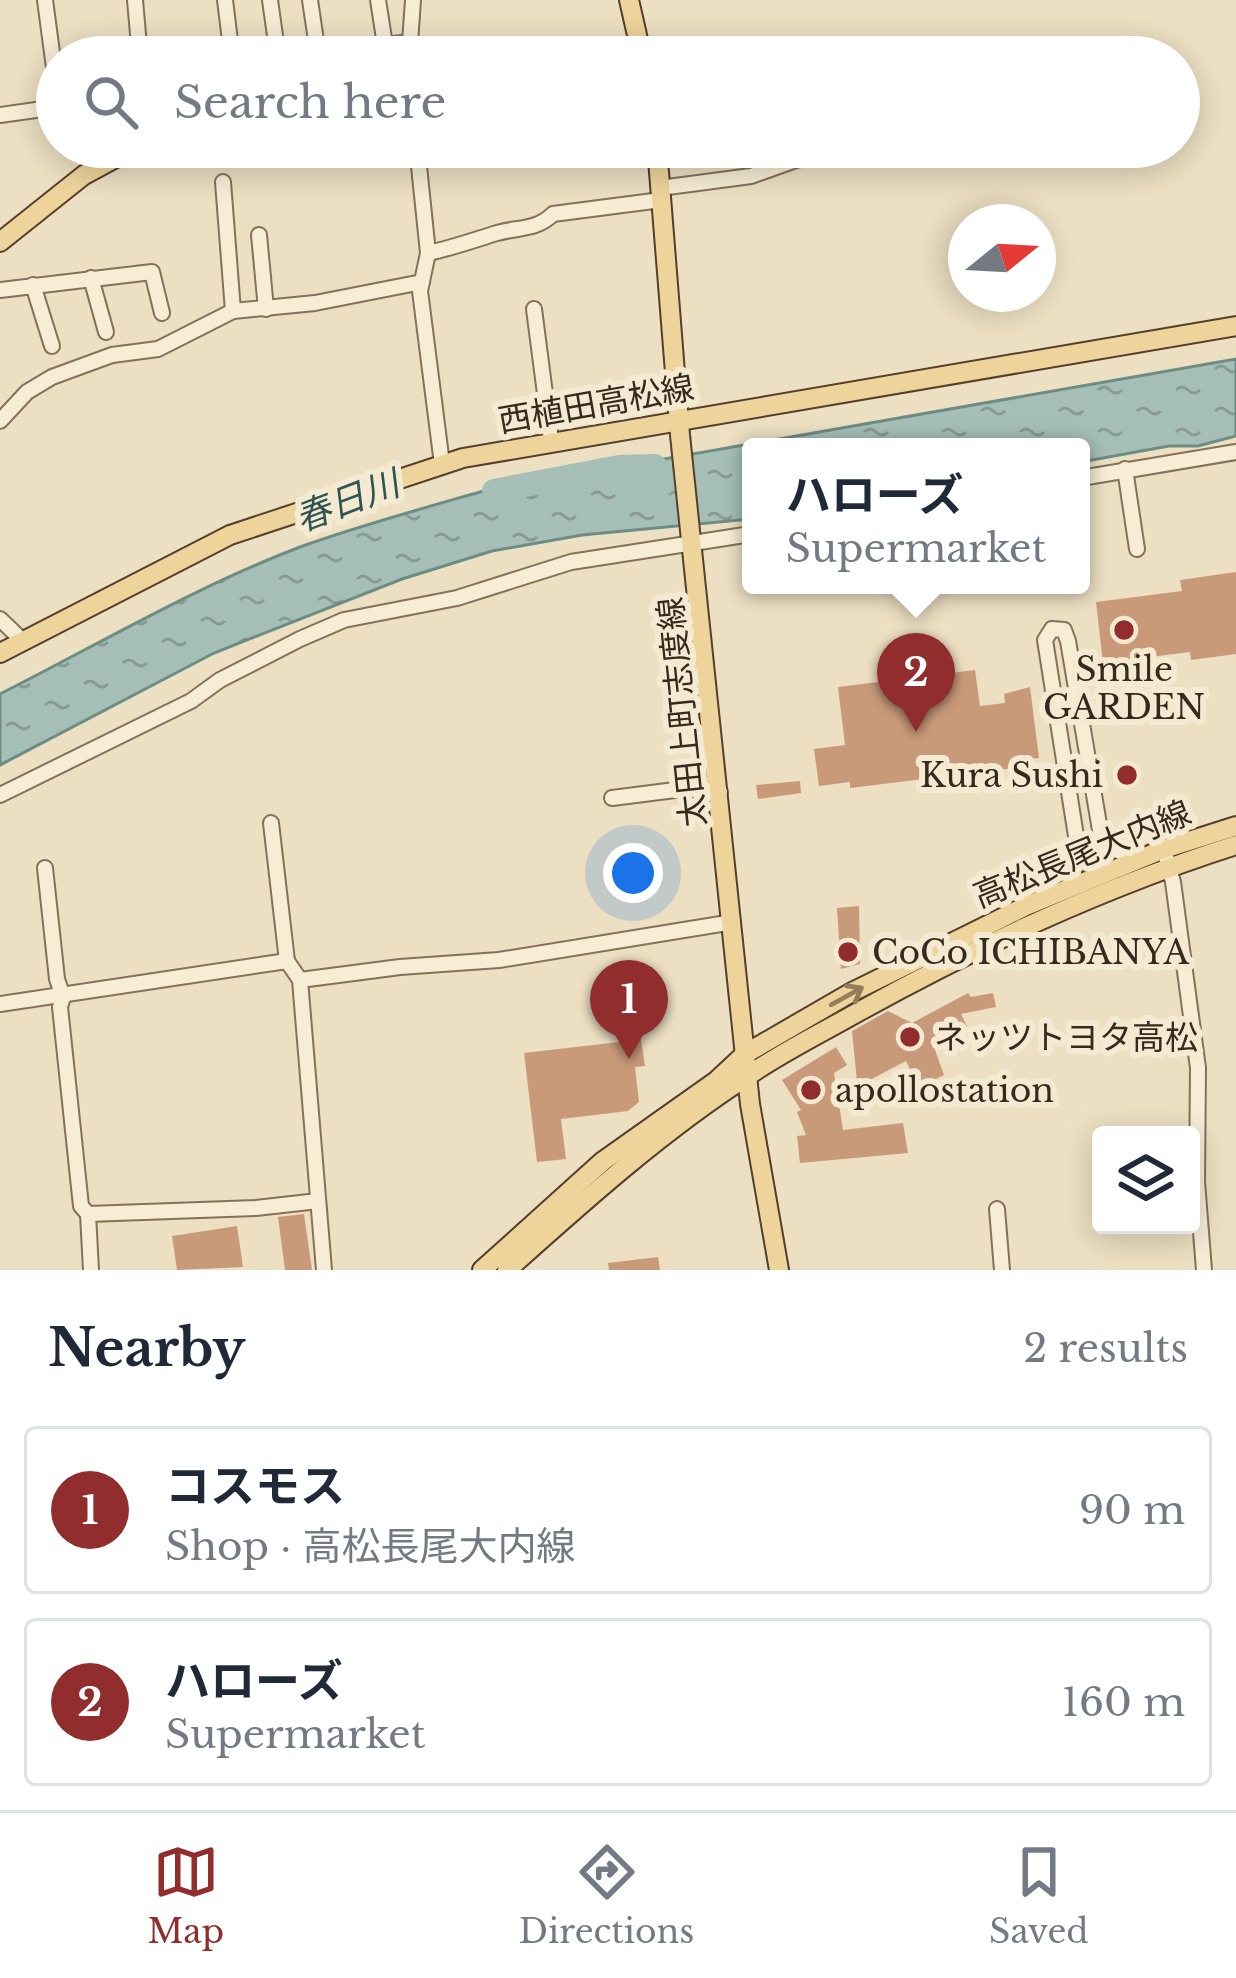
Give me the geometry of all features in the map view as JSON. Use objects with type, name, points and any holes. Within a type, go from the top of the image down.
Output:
[{"type":"main road","points":[[629,0],[634,36]]},
{"type":"main road","points":[[0,242],[97,168]]},
{"type":"main road","name":"太田上町志度線","points":[[659,168],[680,428],[748,1075],[779,1270]]},
{"type":"main road","name":"西植田高松線","points":[[0,653],[230,535],[442,464],[551,440],[680,428],[1236,326]]},
{"type":"main road","name":"高松長尾大内線","points":[[507,1270],[614,1175],[748,1075],[946,963],[1236,826]]},
{"type":"main road","name":"高松長尾大内線","points":[[482,1270],[603,1161],[716,1081],[746,1054],[939,946],[1069,888],[1136,860],[1236,845]]},
{"type":"street","points":[[45,0],[50,36]]},
{"type":"street","points":[[134,0],[138,36]]},
{"type":"street","points":[[224,0],[229,36]]},
{"type":"street","points":[[270,0],[275,36]]},
{"type":"street","points":[[310,0],[315,36]]},
{"type":"street","points":[[378,0],[384,36]]},
{"type":"street","points":[[410,36],[413,0]]},
{"type":"street","points":[[0,115],[36,110]]},
{"type":"street","points":[[419,168],[428,253],[420,291],[442,464]]},
{"type":"street","points":[[428,253],[542,225],[554,214],[774,168]]},
{"type":"street","points":[[223,182],[233,311]]},
{"type":"street","points":[[259,235],[266,309]]},
{"type":"street","points":[[150,255],[162,313]]},
{"type":"street","points":[[0,290],[152,272]]},
{"type":"street","points":[[91,278],[106,332]]},
{"type":"street","points":[[0,422],[27,392],[52,377],[112,356],[158,349],[233,311],[422,282]]},
{"type":"street","points":[[33,285],[52,346]]},
{"type":"street","points":[[534,309],[551,440]]},
{"type":"street","points":[[1090,476],[1236,452]]},
{"type":"street","points":[[1126,469],[1137,549]]},
{"type":"street","points":[[0,795],[344,620],[457,598],[571,562],[742,535]]},
{"type":"street","points":[[0,619],[23,641]]},
{"type":"street","points":[[1069,888],[1078,855],[1046,640],[1052,629],[1064,630],[1068,641],[1101,836],[1106,845],[1136,860]]},
{"type":"street","points":[[612,797],[683,789],[720,792]]},
{"type":"street","points":[[271,823],[287,961],[300,980],[324,1270]]},
{"type":"street","points":[[1166,857],[1198,1068],[1197,1182],[1204,1270]]},
{"type":"street","points":[[45,868],[91,1270]]},
{"type":"street","points":[[300,980],[499,960],[733,922]]},
{"type":"street","points":[[0,1004],[287,961]]},
{"type":"street","points":[[88,1214],[319,1201]]},
{"type":"street","points":[[997,1209],[1002,1270]]},
{"type":"water","points":[[1236,359],[1236,436],[1198,446],[1169,446],[1090,460],[1090,438],[784,438]]},
{"type":"water","points":[[742,445],[742,520],[582,535],[492,551],[402,579],[214,653],[0,765],[0,694],[148,616],[300,547],[487,490]]},
{"type":"building","points":[[1236,572],[1236,654],[1191,660],[1190,652],[1103,663],[1096,602],[1182,591],[1180,580]]},
{"type":"building","points":[[975,670],[980,706],[1005,703],[1004,694],[1030,687],[1039,758],[1022,760],[1022,767],[974,773],[975,779],[949,782],[948,776],[850,788],[850,782],[819,786],[814,749],[845,745],[838,687]]},
{"type":"building","points":[[800,781],[801,793],[758,799],[756,785]]},
{"type":"building","points":[[859,906],[860,964],[841,969],[837,908]]},
{"type":"building","points":[[968,993],[971,997],[993,993],[996,1007],[961,1014],[967,1026],[964,1034],[935,1050],[944,1075],[919,1087],[906,1061],[862,1084],[857,1082],[852,1031],[888,1011],[912,1023]]},
{"type":"building","points":[[638,1019],[645,1066],[635,1067],[639,1102],[628,1111],[561,1119],[566,1159],[537,1162],[524,1053],[628,1041],[625,1021]]},
{"type":"building","points":[[836,1047],[847,1065],[834,1073],[843,1130],[903,1123],[908,1153],[800,1163],[797,1136],[806,1135],[797,1112],[801,1110],[782,1080]]},
{"type":"building","points":[[304,1214],[312,1270],[285,1270],[278,1217]]},
{"type":"building","points":[[237,1226],[243,1267],[177,1270],[172,1236]]},
{"type":"building","points":[[658,1257],[660,1270],[609,1270],[608,1263]]},
{"type":"waterway","name":"春日川","points":[[494,491],[619,467],[655,466]]},
{"type":"place","name":"Smile GARDEN","points":[[1124,630]]},
{"type":"place","name":"ハローズ","points":[[916,732]]},
{"type":"place","name":"Kura Sushi","points":[[1127,775]]},
{"type":"place","name":"CoCo ICHIBANYA","points":[[848,952]]},
{"type":"place","name":"ネッツトヨタ高松","points":[[910,1037]]},
{"type":"place","name":"コスモス","points":[[629,1059]]},
{"type":"place","name":"apollostation","points":[[811,1090]]}]
